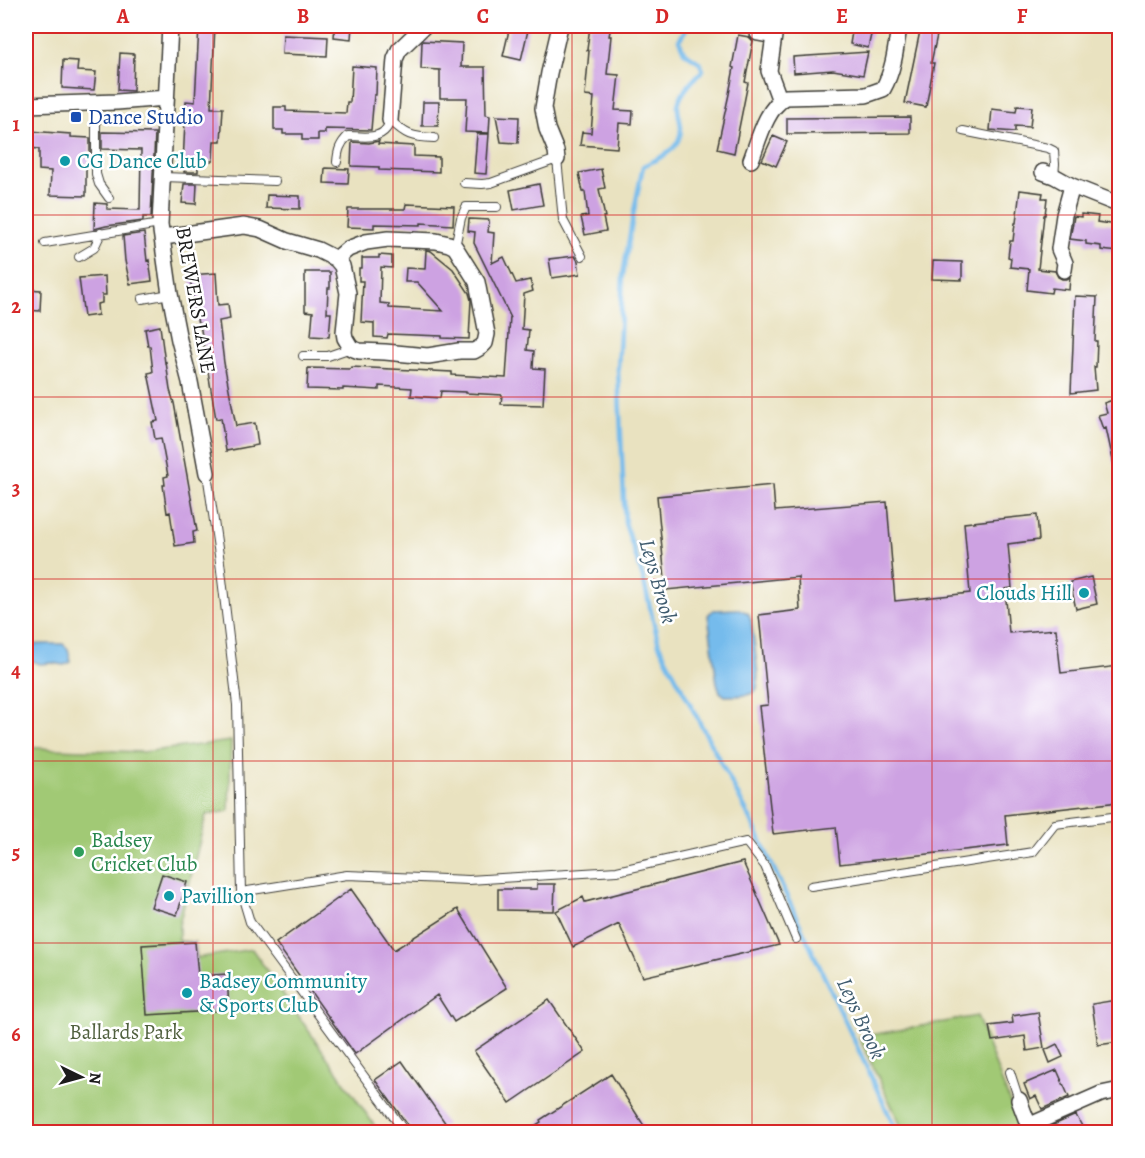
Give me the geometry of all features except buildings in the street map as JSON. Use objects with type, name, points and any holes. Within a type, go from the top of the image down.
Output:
[{"type":"street","name":"BREWERS LANE","points":[[170,26],[162,230],[166,273],[207,473]]},
{"type":"street","points":[[390,120],[396,59],[399,50],[424,26]]},
{"type":"street","points":[[557,159],[543,108],[560,26]]},
{"type":"street","points":[[760,26],[758,33],[774,36],[769,71],[780,101]]},
{"type":"street","points":[[751,160],[768,117],[786,97],[866,95],[883,89],[892,69],[899,26]]},
{"type":"street","points":[[26,105],[166,98]]},
{"type":"street","points":[[1048,174],[1119,205]]},
{"type":"street","points":[[1064,270],[1065,263],[1059,249],[1064,215],[1072,186]]},
{"type":"street","points":[[162,230],[244,226],[260,229],[336,259],[342,266],[348,292],[345,338],[351,348],[359,351],[428,356],[474,351],[485,342],[488,334],[477,282],[455,248],[449,244],[388,239],[366,242],[348,249],[336,259]]},
{"type":"street","points":[[1019,1100],[1029,1129],[1101,1094],[1119,1090]]},
{"type":"lane","points":[[96,102],[96,174],[99,184],[109,198]]},
{"type":"lane","points":[[337,162],[341,143],[348,136],[369,137],[379,134],[386,130],[390,120],[407,134],[434,138]]},
{"type":"lane","points":[[963,131],[1054,151],[1055,164],[1048,174]]},
{"type":"lane","points":[[464,183],[491,183],[557,159],[563,220],[582,256]]},
{"type":"lane","points":[[163,177],[275,181]]},
{"type":"lane","points":[[455,248],[461,218],[466,207],[497,207]]},
{"type":"lane","points":[[45,243],[101,233],[162,230]]},
{"type":"lane","points":[[79,257],[94,248],[101,233]]},
{"type":"lane","points":[[142,299],[171,294]]},
{"type":"lane","points":[[303,356],[328,356],[351,348]]},
{"type":"lane","points":[[207,473],[237,705],[241,892],[250,922],[405,1132]]},
{"type":"lane","points":[[811,886],[1033,852],[1055,824],[1119,816]]},
{"type":"lane","points":[[241,892],[347,875],[469,880],[617,871],[746,842],[765,866],[796,939]]},
{"type":"lane","points":[[1010,1072],[1019,1100]]},
{"type":"green space","name":"Ballards Park","points":[[231,741],[229,811],[206,815],[179,925],[179,941],[195,942],[197,958],[252,949],[379,1132],[26,1132],[26,747],[143,752]]},
{"type":"green space","points":[[977,1016],[1021,1132],[904,1132],[859,1037]]},
{"type":"water","points":[[739,609],[748,613],[751,620],[758,686],[750,694],[725,696],[720,692],[717,683],[708,615],[713,610]]},
{"type":"water","points":[[63,644],[68,649],[71,662],[64,665],[26,661],[26,645]]},
{"type":"waterway","name":"Leys Brook","points":[[688,26],[679,40],[684,52],[699,62],[703,70],[679,100],[681,128],[677,142],[668,152],[643,166],[623,275],[618,369],[625,523],[643,578],[659,645],[751,820],[897,1132]]},
{"type":"place","name":"Dance Studio","points":[[76,117]]},
{"type":"place","name":"CG Dance Club","points":[[65,161]]},
{"type":"place","name":"Clouds Hill","points":[[1084,593]]},
{"type":"place","name":"Badsey Cricket Club","points":[[79,852]]},
{"type":"place","name":"Pavillion","points":[[169,896]]},
{"type":"place","name":"Badsey Community & Sports Club","points":[[187,993]]}]
